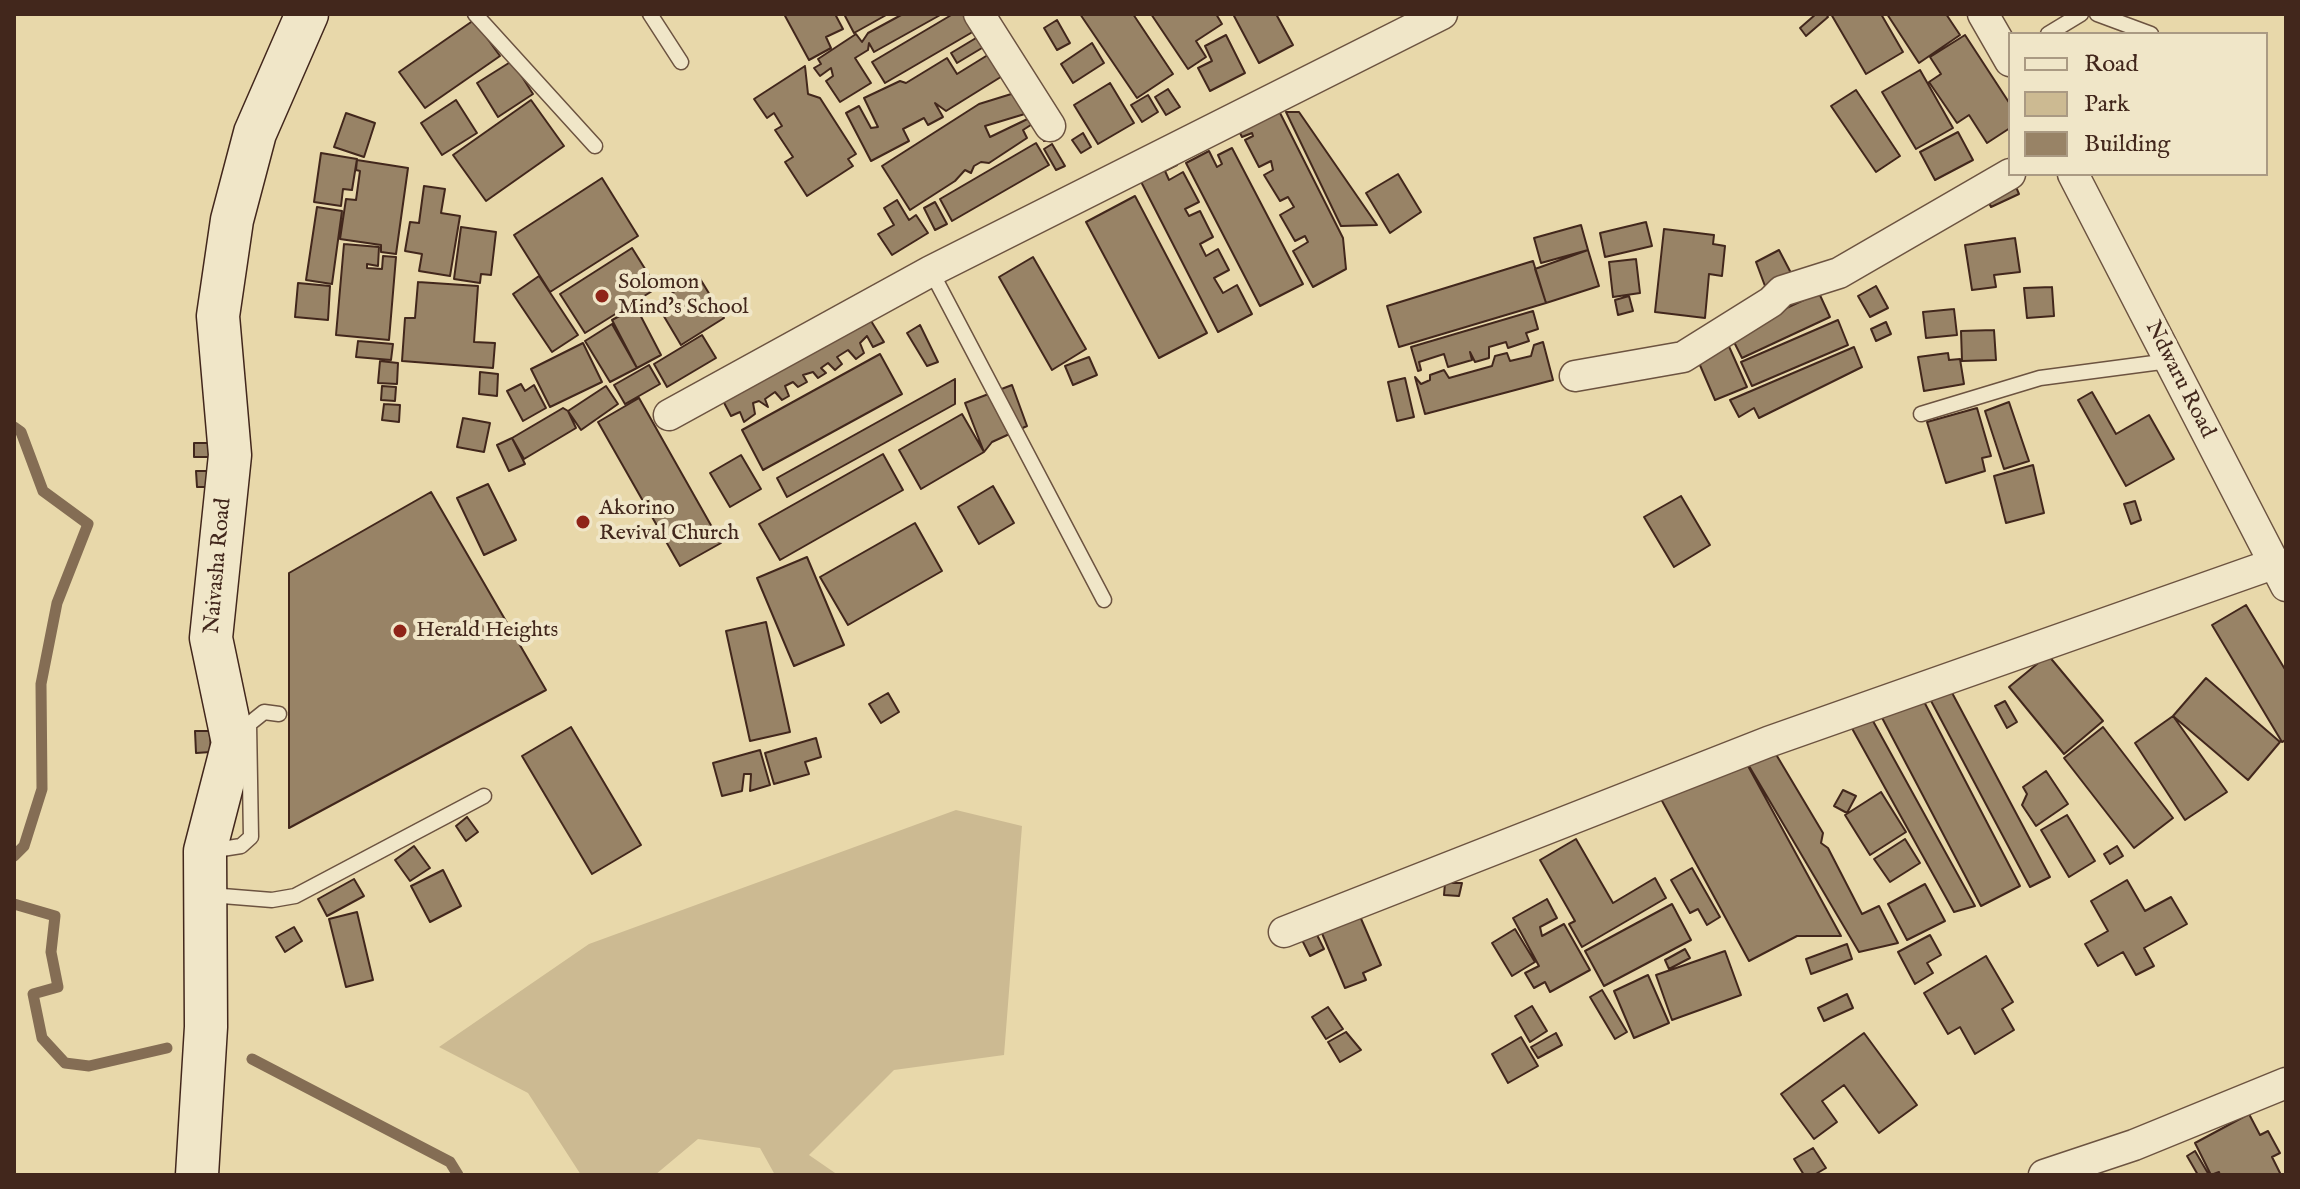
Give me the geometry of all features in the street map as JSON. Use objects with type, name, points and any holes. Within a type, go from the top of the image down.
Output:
[{"type":"main road","name":"Naivasha Road","points":[[197,1175],[206,1027],[205,851],[233,743],[211,638],[230,455],[218,316],[232,220],[255,133],[307,14]]},
{"type":"street","points":[[979,14],[1050,126]]},
{"type":"street","points":[[669,415],[931,271],[1442,14]]},
{"type":"street","points":[[1983,14],[2008,57]]},
{"type":"street","points":[[1575,376],[1683,357],[1771,302],[1782,291],[1839,273],[2008,175]]},
{"type":"street","name":"Ndwaru Road","points":[[2074,176],[2280,575]]},
{"type":"street","points":[[1284,932],[1768,742],[2280,575]]},
{"type":"street","points":[[2044,1175],[2134,1145],[2286,1083]]},
{"type":"lane","points":[[475,14],[595,146]]},
{"type":"lane","points":[[650,14],[681,62]]},
{"type":"lane","points":[[2051,32],[2081,14]]},
{"type":"lane","points":[[2097,14],[2146,32]]},
{"type":"lane","points":[[931,271],[1104,600]]},
{"type":"lane","points":[[1921,414],[2040,378],[2169,361]]},
{"type":"lane","points":[[205,851],[241,846],[251,837],[249,724],[264,712],[279,714]]},
{"type":"lane","points":[[206,894],[272,900],[295,896],[484,796]]},
{"type":"green space","points":[[956,810],[1022,826],[1004,1055],[894,1070],[809,1155],[838,1175],[775,1175],[760,1148],[698,1139],[655,1175],[581,1175],[528,1093],[439,1047],[589,944]]},
{"type":"building","points":[[784,14],[835,14],[843,29],[826,37],[831,48],[809,60]]},
{"type":"building","points":[[844,14],[888,14],[854,33]]},
{"type":"building","points":[[903,14],[942,14],[874,52],[869,43],[868,50],[855,58],[871,83],[840,102],[826,81],[833,76],[831,68],[820,76],[814,68],[821,64],[818,59],[856,34],[862,42],[868,33]]},
{"type":"building","points":[[953,14],[966,14],[976,30],[885,83],[872,62]]},
{"type":"building","points":[[1080,14],[1133,14],[1173,74],[1137,98]]},
{"type":"building","points":[[1151,14],[1216,14],[1222,24],[1196,41],[1206,57],[1188,69]]},
{"type":"building","points":[[1233,14],[1276,14],[1293,45],[1259,63]]},
{"type":"building","points":[[1816,14],[1826,14],[1828,17],[1806,36],[1800,28]]},
{"type":"building","points":[[1831,14],[1881,14],[1903,52],[1866,74]]},
{"type":"building","points":[[1887,14],[1946,14],[1960,35],[1919,63]]},
{"type":"building","points":[[474,20],[500,56],[425,108],[399,72]]},
{"type":"building","points":[[1057,20],[1070,43],[1057,50],[1044,28]]},
{"type":"building","points":[[981,35],[987,45],[957,63],[951,53]]},
{"type":"building","points":[[1226,35],[1245,73],[1210,91],[1198,68],[1212,61],[1205,46]]},
{"type":"building","points":[[1965,35],[2008,101],[2008,129],[1987,143],[1969,115],[1957,123],[1929,82],[1941,74],[1930,57]]},
{"type":"building","points":[[1092,43],[1104,63],[1073,83],[1061,64]]},
{"type":"building","points":[[991,53],[1004,75],[946,111],[935,103],[943,117],[928,125],[924,118],[903,129],[909,141],[871,161],[846,113],[859,106],[871,128],[878,127],[864,98],[900,81],[906,83],[947,58],[957,74]]},
{"type":"building","points":[[512,61],[533,94],[498,117],[477,83]]},
{"type":"building","points":[[805,66],[808,94],[820,98],[856,154],[848,159],[853,166],[807,196],[785,162],[793,157],[775,130],[782,126],[774,113],[767,118],[754,99]]},
{"type":"building","points":[[1920,70],[1953,128],[1916,149],[1882,92]]},
{"type":"building","points":[[1110,83],[1134,123],[1098,144],[1074,105]]},
{"type":"building","points":[[1168,89],[1180,107],[1166,115],[1155,97]]},
{"type":"building","points":[[1856,90],[1900,156],[1876,172],[1831,106]]},
{"type":"building","points":[[1021,91],[1028,113],[985,126],[990,137],[1040,113],[1053,140],[1044,141],[1034,123],[1023,130],[1027,138],[989,163],[981,162],[974,166],[971,173],[965,170],[955,181],[910,210],[882,166],[979,104]]},
{"type":"building","points":[[1148,95],[1158,112],[1142,122],[1131,105]]},
{"type":"building","points":[[1273,99],[1343,238],[1346,269],[1313,287],[1293,251],[1308,242],[1305,236],[1295,241],[1280,215],[1294,207],[1288,197],[1280,201],[1264,175],[1273,170],[1271,161],[1259,167],[1245,140],[1253,136],[1252,133],[1242,137],[1233,119]]},
{"type":"building","points":[[456,100],[477,133],[442,155],[421,123]]},
{"type":"building","points":[[531,100],[564,146],[486,201],[453,155]]},
{"type":"building","points":[[1286,112],[1299,112],[1377,225],[1341,226]]},
{"type":"building","points":[[346,113],[375,123],[364,157],[334,147]]},
{"type":"building","points":[[1958,132],[1973,160],[1935,180],[1920,152]]},
{"type":"building","points":[[1083,133],[1091,147],[1081,153],[1072,140]]},
{"type":"building","points":[[1036,143],[1049,165],[952,221],[940,199]]},
{"type":"building","points":[[1052,144],[1065,166],[1056,170],[1044,149]]},
{"type":"building","points":[[1232,148],[1303,284],[1260,306],[1186,163],[1209,151],[1217,167],[1222,164],[1218,155]]},
{"type":"building","points":[[321,153],[357,159],[352,190],[343,189],[341,206],[314,202]]},
{"type":"building","points":[[1172,154],[1177,165],[1165,171],[1169,180],[1183,172],[1199,202],[1185,209],[1189,216],[1200,211],[1213,237],[1200,244],[1206,256],[1218,249],[1229,270],[1214,278],[1223,293],[1237,285],[1252,314],[1218,332],[1136,172]]},
{"type":"building","points":[[357,160],[408,168],[396,254],[381,252],[381,245],[340,239],[346,199],[356,200],[360,171],[356,170]]},
{"type":"building","points":[[1398,174],[1421,212],[1390,233],[1366,193]]},
{"type":"building","points":[[602,178],[638,236],[550,292],[514,235]]},
{"type":"building","points":[[2013,180],[2019,194],[1991,207],[1984,192]]},
{"type":"building","points":[[424,186],[445,189],[441,213],[460,216],[450,276],[419,271],[422,254],[405,251],[410,222],[419,223]]},
{"type":"building","points":[[1135,196],[1207,333],[1159,358],[1086,222]]},
{"type":"building","points":[[897,200],[909,220],[916,215],[928,233],[892,255],[878,234],[894,225],[884,208]]},
{"type":"building","points":[[935,202],[947,224],[935,230],[924,208]]},
{"type":"building","points":[[317,207],[342,211],[332,284],[306,280]]},
{"type":"building","points":[[1646,222],[1652,246],[1605,257],[1600,233]]},
{"type":"building","points":[[1581,225],[1588,250],[1541,263],[1534,238]]},
{"type":"building","points":[[461,227],[496,232],[491,275],[481,274],[480,283],[454,279]]},
{"type":"building","points":[[1664,229],[1714,235],[1713,244],[1725,246],[1722,276],[1709,274],[1705,318],[1655,312]]},
{"type":"building","points":[[2015,238],[2020,272],[1994,275],[1996,287],[1972,290],[1965,245]]},
{"type":"building","points":[[344,244],[379,247],[378,266],[367,264],[367,268],[382,269],[383,256],[396,257],[389,340],[336,335]]},
{"type":"building","points":[[632,248],[657,288],[585,333],[560,294]]},
{"type":"building","points":[[1588,250],[1599,286],[1546,303],[1535,269]]},
{"type":"building","points":[[1779,250],[1791,273],[1765,286],[1756,262]]},
{"type":"building","points":[[1033,257],[1086,349],[1052,370],[999,277]]},
{"type":"building","points":[[1636,259],[1640,293],[1613,297],[1609,262]]},
{"type":"building","points":[[1533,261],[1546,303],[1399,347],[1387,306]]},
{"type":"building","points":[[539,276],[578,335],[552,352],[513,294]]},
{"type":"building","points":[[699,277],[724,318],[681,345],[656,303]]},
{"type":"building","points":[[418,282],[478,286],[474,342],[495,343],[493,368],[402,361],[405,318],[415,318]]},
{"type":"building","points":[[298,283],[330,286],[328,320],[295,317]]},
{"type":"building","points":[[1876,286],[1888,308],[1870,317],[1858,296]]},
{"type":"building","points":[[2052,287],[2054,316],[2027,318],[2024,288]]},
{"type":"building","points":[[1819,293],[1830,317],[1742,358],[1730,334]]},
{"type":"building","points":[[1629,296],[1633,311],[1618,315],[1615,300]]},
{"type":"building","points":[[636,307],[661,355],[637,368],[612,320]]},
{"type":"building","points":[[1954,309],[1957,335],[1926,338],[1923,312]]},
{"type":"building","points":[[1533,311],[1538,329],[1526,333],[1529,341],[1508,348],[1506,342],[1489,347],[1489,358],[1475,362],[1470,352],[1472,360],[1448,367],[1444,354],[1419,362],[1421,370],[1418,371],[1411,347]]},
{"type":"building","points":[[868,316],[884,342],[873,347],[867,336],[860,343],[864,353],[856,359],[848,350],[837,357],[842,364],[835,370],[828,363],[821,368],[826,373],[818,378],[813,372],[803,375],[807,382],[798,387],[793,382],[785,386],[789,396],[782,400],[775,392],[765,399],[768,407],[759,401],[753,403],[755,414],[744,422],[740,412],[731,416],[721,397]]},
{"type":"building","points":[[1838,320],[1848,345],[1752,386],[1741,362]]},
{"type":"building","points":[[1886,322],[1891,334],[1876,341],[1871,329]]},
{"type":"building","points":[[612,324],[637,368],[610,382],[585,341]]},
{"type":"building","points":[[920,325],[938,362],[927,366],[907,333]]},
{"type":"building","points":[[1994,330],[1996,360],[1962,361],[1961,331]]},
{"type":"building","points":[[702,335],[716,358],[667,387],[654,364]]},
{"type":"building","points":[[358,341],[393,344],[391,360],[356,357]]},
{"type":"building","points":[[1543,342],[1553,380],[1425,414],[1415,377],[1421,384],[1430,380],[1430,375],[1444,370],[1449,378],[1492,366],[1495,356],[1507,353],[1510,361],[1531,356],[1534,345]]},
{"type":"building","points":[[1727,342],[1747,387],[1715,400],[1696,356]]},
{"type":"building","points":[[583,343],[602,382],[550,407],[531,369]]},
{"type":"building","points":[[1854,347],[1862,367],[1759,418],[1754,408],[1739,417],[1730,400]]},
{"type":"building","points":[[1948,353],[1949,360],[1960,359],[1964,384],[1924,391],[1918,357]]},
{"type":"building","points":[[880,354],[902,394],[763,470],[742,430]]},
{"type":"building","points":[[1089,357],[1097,375],[1073,385],[1065,366]]},
{"type":"building","points":[[380,361],[398,363],[397,384],[378,383]]},
{"type":"building","points":[[649,365],[660,384],[625,404],[614,385]]},
{"type":"building","points":[[480,372],[498,374],[497,396],[479,394]]},
{"type":"building","points":[[1405,378],[1414,417],[1397,421],[1388,382]]},
{"type":"building","points":[[955,379],[955,404],[787,497],[777,478]]},
{"type":"building","points":[[521,384],[525,391],[534,385],[546,408],[523,421],[507,391]]},
{"type":"building","points":[[1012,385],[1027,426],[992,442],[984,452],[965,403]]},
{"type":"building","points":[[382,386],[396,387],[395,401],[381,400]]},
{"type":"building","points":[[606,386],[618,404],[581,430],[568,411]]},
{"type":"building","points":[[2092,392],[2116,434],[2149,415],[2174,459],[2126,486],[2078,400]]},
{"type":"building","points":[[639,398],[721,543],[680,566],[598,422]]},
{"type":"building","points":[[2009,402],[2029,461],[2004,469],[1985,411]]},
{"type":"building","points":[[384,404],[400,405],[399,422],[382,420]]},
{"type":"building","points":[[563,408],[568,411],[576,428],[524,459],[512,438]]},
{"type":"building","points":[[1977,408],[1991,456],[1982,458],[1985,471],[1946,483],[1927,422]]},
{"type":"building","points":[[962,414],[984,452],[921,489],[899,450]]},
{"type":"building","points":[[463,418],[490,423],[484,452],[457,447]]},
{"type":"building","points":[[512,438],[525,464],[509,471],[497,445]]},
{"type":"building","points":[[194,443],[211,443],[211,457],[194,457]]},
{"type":"building","points":[[883,454],[903,490],[780,560],[759,524]]},
{"type":"building","points":[[741,455],[761,489],[730,507],[710,473]]},
{"type":"building","points":[[2033,465],[2044,513],[2006,523],[1994,476]]},
{"type":"building","points":[[196,471],[209,471],[210,487],[197,487]]},
{"type":"building","points":[[488,484],[516,540],[484,555],[457,498]]},
{"type":"building","points":[[993,486],[1014,523],[979,544],[958,507]]},
{"type":"building","name":"Herald Heights","points":[[431,492],[546,690],[289,828],[289,573]]},
{"type":"building","points":[[1681,496],[1710,545],[1674,567],[1644,517]]},
{"type":"building","points":[[2135,501],[2141,520],[2131,524],[2124,504]]},
{"type":"building","points":[[915,523],[942,571],[848,625],[820,577]]},
{"type":"building","points":[[807,557],[844,645],[794,666],[757,578]]},
{"type":"building","points":[[2246,605],[2286,671],[2286,740],[2282,742],[2212,625]]},
{"type":"building","points":[[766,622],[790,732],[750,741],[726,631]]},
{"type":"building","points":[[2048,655],[2103,721],[2064,754],[2009,687]]},
{"type":"building","points":[[2206,678],[2280,742],[2248,780],[2173,716]]},
{"type":"building","points":[[1950,689],[2050,877],[2030,887],[1930,699]]},
{"type":"building","points":[[1919,692],[2020,886],[1981,906],[1879,712]]},
{"type":"building","points":[[888,693],[899,712],[881,723],[869,704]]},
{"type":"building","points":[[2005,701],[2017,722],[2007,728],[1995,706]]},
{"type":"building","points":[[1868,712],[1975,906],[1954,912],[1849,723]]},
{"type":"building","points":[[2173,716],[2227,792],[2185,820],[2135,743]]},
{"type":"building","points":[[571,727],[641,845],[592,874],[522,756]]},
{"type":"building","points":[[2103,727],[2173,818],[2134,848],[2064,758]]},
{"type":"building","points":[[195,731],[210,731],[211,752],[196,753]]},
{"type":"building","points":[[816,738],[821,757],[805,762],[809,774],[774,784],[765,753]]},
{"type":"building","points":[[760,750],[770,785],[750,791],[751,774],[744,774],[742,791],[722,796],[713,763]]},
{"type":"building","points":[[1774,751],[1823,833],[1821,843],[1828,848],[1862,914],[1879,906],[1898,943],[1859,952],[1749,766]]},
{"type":"building","points":[[1742,755],[1841,936],[1797,936],[1749,961],[1661,799]]},
{"type":"building","points":[[2046,771],[2068,804],[2036,826],[2022,805],[2027,794],[2023,787]]},
{"type":"building","points":[[1843,790],[1856,796],[1847,813],[1834,806]]},
{"type":"building","points":[[1881,792],[1906,832],[1870,855],[1845,815]]},
{"type":"building","points":[[2067,815],[2095,861],[2069,877],[2041,830]]},
{"type":"building","points":[[467,817],[478,832],[466,841],[456,826]]},
{"type":"building","points":[[1576,839],[1613,903],[1655,878],[1666,898],[1582,947],[1569,924],[1575,921],[1540,860]]},
{"type":"building","points":[[1905,839],[1920,863],[1890,882],[1874,859]]},
{"type":"building","points":[[414,846],[430,868],[410,881],[395,860]]},
{"type":"building","points":[[2117,846],[2123,856],[2110,864],[2104,854]]},
{"type":"building","points":[[1692,868],[1720,917],[1707,925],[1698,909],[1690,913],[1671,880]]},
{"type":"building","points":[[443,870],[461,906],[430,922],[411,886]]},
{"type":"building","points":[[354,879],[364,896],[327,916],[318,899]]},
{"type":"building","points":[[2127,880],[2145,911],[2171,897],[2187,924],[2144,948],[2154,966],[2136,975],[2123,952],[2098,966],[2085,944],[2108,931],[2091,901]]},
{"type":"building","points":[[1445,883],[1462,883],[1459,896],[1444,895]]},
{"type":"building","points":[[1925,884],[1945,921],[1907,940],[1888,904]]},
{"type":"building","points":[[1547,899],[1557,918],[1540,927],[1542,936],[1564,924],[1590,970],[1550,992],[1545,982],[1534,988],[1525,973],[1539,966],[1513,918]]},
{"type":"building","points":[[1672,904],[1691,940],[1604,986],[1585,951]]},
{"type":"building","points":[[357,912],[373,980],[346,987],[329,919]]},
{"type":"building","points":[[1359,914],[1381,965],[1363,973],[1366,980],[1345,988],[1321,931]]},
{"type":"building","points":[[294,927],[302,941],[285,952],[276,937]]},
{"type":"building","points":[[1515,929],[1535,962],[1512,976],[1492,943]]},
{"type":"building","points":[[1316,933],[1324,949],[1310,956],[1302,940]]},
{"type":"building","points":[[1930,935],[1941,955],[1927,963],[1933,973],[1915,984],[1898,952]]},
{"type":"building","points":[[1847,944],[1852,959],[1811,974],[1806,959]]},
{"type":"building","points":[[1685,949],[1690,958],[1669,969],[1665,960]]},
{"type":"building","points":[[1725,951],[1741,995],[1672,1020],[1656,975]]},
{"type":"building","points":[[1986,956],[2013,1002],[2002,1009],[2014,1030],[1975,1054],[1960,1027],[1948,1034],[1924,993]]},
{"type":"building","points":[[1648,975],[1669,1023],[1634,1038],[1614,991]]},
{"type":"building","points":[[1602,990],[1627,1032],[1615,1039],[1590,997]]},
{"type":"building","points":[[1847,994],[1853,1008],[1824,1021],[1818,1008]]},
{"type":"building","points":[[1532,1006],[1547,1031],[1530,1042],[1515,1016]]},
{"type":"building","points":[[1328,1007],[1343,1029],[1326,1039],[1312,1017]]},
{"type":"building","points":[[1346,1032],[1361,1050],[1340,1062],[1328,1042]]},
{"type":"building","points":[[1556,1033],[1562,1045],[1538,1058],[1531,1047]]},
{"type":"building","points":[[1864,1033],[1917,1105],[1879,1133],[1844,1085],[1822,1101],[1837,1122],[1814,1139],[1781,1094]]},
{"type":"building","points":[[1521,1037],[1538,1066],[1508,1083],[1492,1054]]},
{"type":"building","points":[[2249,1114],[2260,1135],[2268,1131],[2280,1153],[2272,1157],[2281,1175],[2220,1175],[2219,1172],[2211,1175],[2195,1143]]},
{"type":"building","points":[[1813,1148],[1826,1168],[1814,1175],[1804,1175],[1794,1159]]},
{"type":"building","points":[[2195,1151],[2209,1175],[2198,1175],[2187,1156]]},
{"type":"waterway","points":[[14,427],[21,432],[43,491],[88,524],[57,603],[41,684],[42,789],[24,846],[14,856]]},
{"type":"waterway","points":[[14,904],[55,916],[51,952],[58,987],[33,994],[42,1038],[65,1063],[89,1066],[167,1048]]},
{"type":"waterway","points":[[252,1059],[450,1162],[458,1175]]},
{"type":"place","name":"Solomon Mind's School","points":[[602,296]]},
{"type":"place","name":"Akorino Revival Church","points":[[583,522]]},
{"type":"place","name":"Herald Heights","points":[[400,631]]}]
